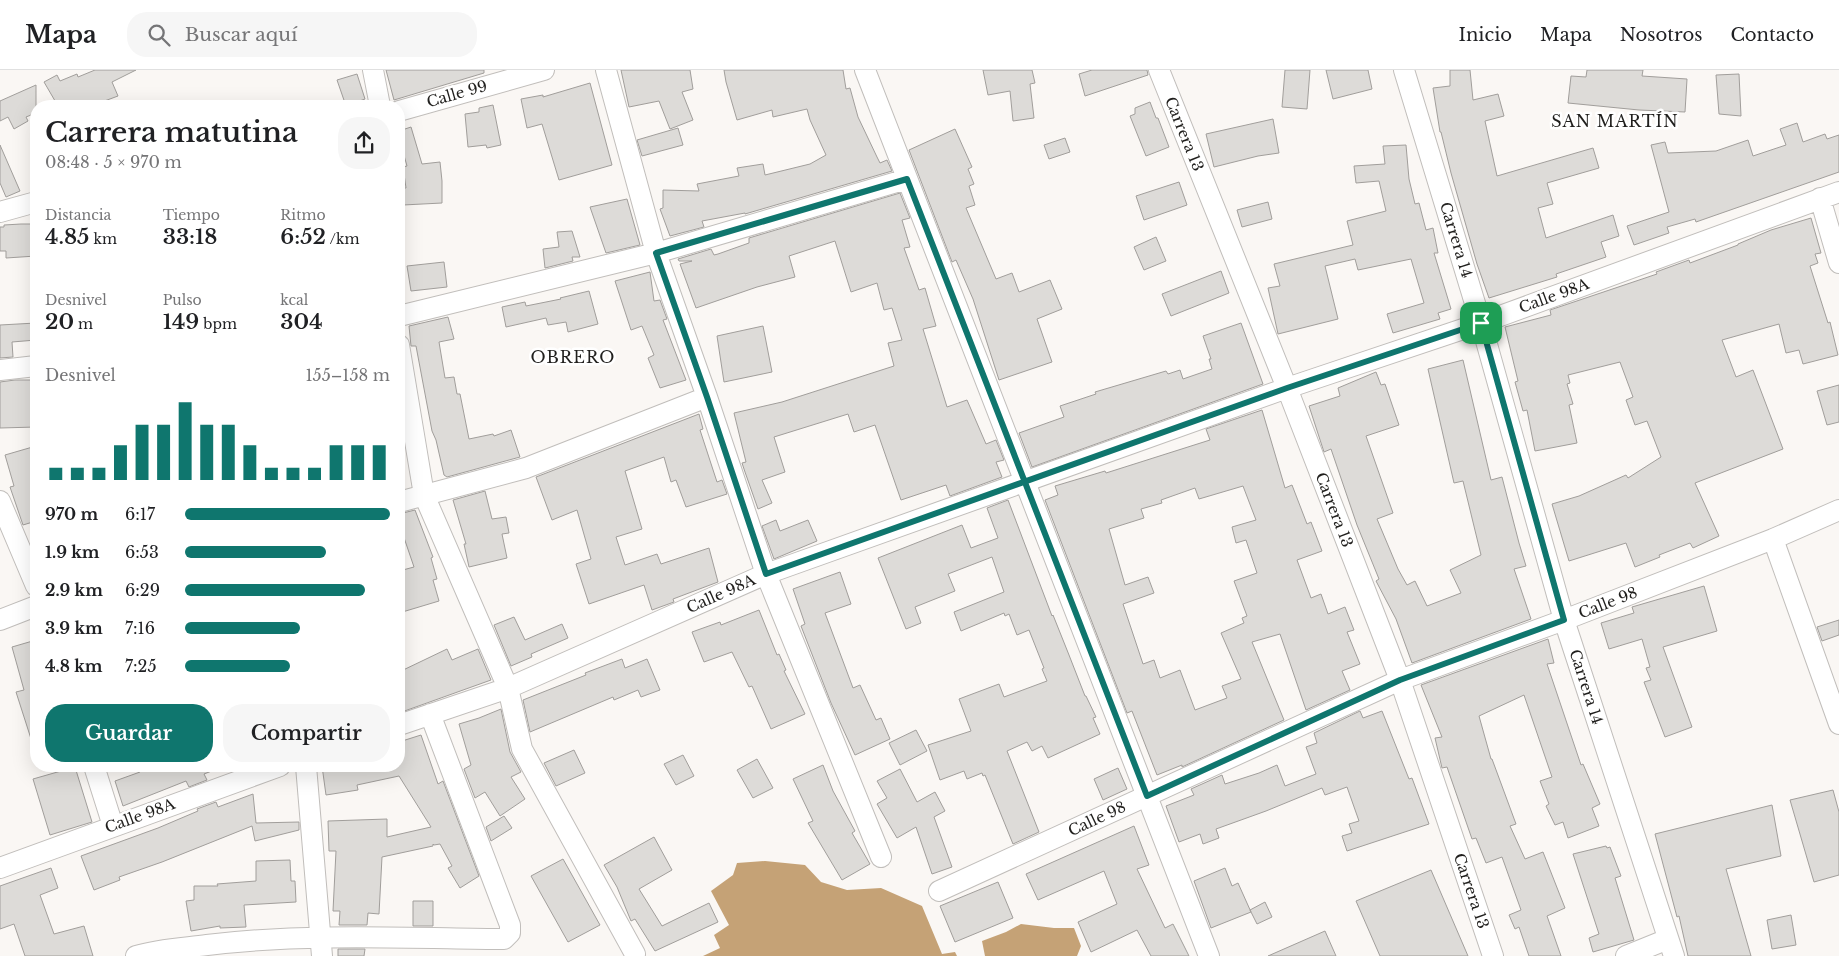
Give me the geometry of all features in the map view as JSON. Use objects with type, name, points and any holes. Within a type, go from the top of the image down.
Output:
[{"type":"street","points":[[372,70],[379,100]]},
{"type":"street","name":"Calle 99","points":[[405,108],[544,70]]},
{"type":"street","points":[[606,70],[656,253],[707,397],[766,574],[881,857]]},
{"type":"street","points":[[865,70],[1209,956]]},
{"type":"street","name":"Carrera 13","points":[[1159,70],[1287,388],[1400,680],[1493,956]]},
{"type":"street","name":"Carrera 14","points":[[1404,70],[1481,323],[1564,620],[1671,948]]},
{"type":"street","points":[[405,315],[656,253],[907,179]]},
{"type":"street","name":"Calle 98A","points":[[405,723],[508,688],[766,574],[1287,388],[1481,323],[1839,192]]},
{"type":"street","points":[[1820,198],[1839,263]]},
{"type":"street","points":[[0,212],[30,204]]},
{"type":"street","points":[[0,370],[30,367]]},
{"type":"street","points":[[405,381],[424,495],[508,688],[522,748],[635,954]]},
{"type":"street","points":[[405,500],[526,468],[707,397]]},
{"type":"street","points":[[0,501],[30,572]]},
{"type":"street","name":"Calle 98","points":[[939,891],[1400,680],[1564,620],[1773,539],[1839,510]]},
{"type":"street","points":[[1773,539],[1839,724]]},
{"type":"street","points":[[0,620],[30,608]]},
{"type":"street","points":[[136,956],[150,952],[236,942],[321,947],[504,939],[510,933],[510,925],[430,714]]},
{"type":"street","points":[[96,772],[113,826]]},
{"type":"street","name":"Calle 98A","points":[[0,868],[263,772]]},
{"type":"street","points":[[306,772],[321,947]]},
{"type":"street","points":[[1626,956],[1671,948]]},
{"type":"shaded area","points":[[765,861],[805,865],[821,882],[847,890],[881,888],[922,906],[942,954],[955,952],[957,956],[703,956],[720,948],[714,935],[729,925],[711,891],[733,875],[737,863]]},
{"type":"shaded area","points":[[1021,924],[1054,928],[1074,928],[1081,946],[1077,956],[985,956],[982,941]]},
{"type":"building","points":[[95,70],[136,70],[112,82],[118,96],[107,100],[54,100],[44,82],[57,75],[60,81],[77,74],[78,77]]},
{"type":"building","points":[[386,70],[484,70],[484,73],[394,100]]},
{"type":"building","points":[[621,70],[690,70],[693,89],[682,92],[693,120],[670,129],[659,101],[629,107]]},
{"type":"building","points":[[724,70],[843,70],[846,89],[850,88],[858,117],[877,157],[880,163],[887,160],[892,171],[745,214],[702,221],[704,227],[670,236],[660,209],[663,208],[663,190],[699,191],[697,184],[739,176],[737,168],[763,164],[765,175],[810,164],[826,155],[807,109],[773,117],[772,110],[737,120]]},
{"type":"building","points":[[983,70],[1032,70],[1035,83],[1030,84],[1034,118],[1013,121],[1010,91],[988,95]]},
{"type":"building","points":[[1092,70],[1147,70],[1148,75],[1085,96],[1079,74]]},
{"type":"building","points":[[1285,70],[1310,70],[1307,109],[1282,107]]},
{"type":"building","points":[[1326,70],[1368,70],[1372,89],[1333,99]]},
{"type":"building","points":[[1450,70],[1470,70],[1473,100],[1498,94],[1504,116],[1485,121],[1497,176],[1593,148],[1599,168],[1547,183],[1553,204],[1538,208],[1546,238],[1613,215],[1619,236],[1601,242],[1606,257],[1556,274],[1557,277],[1489,298],[1477,264],[1440,132],[1433,88],[1450,86]]},
{"type":"building","points":[[1587,70],[1643,70],[1642,76],[1687,79],[1685,112],[1639,110],[1568,103],[1571,76],[1586,77]]},
{"type":"building","points":[[357,74],[365,99],[344,100],[337,80]]},
{"type":"building","points":[[1739,74],[1741,116],[1719,114],[1716,75]]},
{"type":"building","points":[[590,83],[612,165],[559,180],[542,124],[527,128],[521,99],[543,95],[543,97]]},
{"type":"building","points":[[36,85],[36,100],[30,100],[30,115],[26,117],[28,121],[14,129],[8,117],[0,121],[0,101]]},
{"type":"building","points":[[1150,102],[1169,147],[1146,156],[1130,116],[1135,114],[1135,108]]},
{"type":"building","points":[[493,105],[501,145],[487,148],[486,145],[468,147],[465,114],[479,112],[479,108]]},
{"type":"building","points":[[1273,119],[1279,153],[1214,167],[1206,134]]},
{"type":"building","points":[[1797,123],[1803,142],[1825,134],[1827,139],[1839,135],[1839,172],[1696,222],[1695,219],[1667,227],[1669,233],[1634,245],[1627,226],[1669,212],[1651,145],[1665,142],[1668,153],[1716,151],[1748,140],[1753,156],[1786,145],[1780,129]]},
{"type":"building","points":[[411,127],[422,164],[440,162],[442,203],[405,205],[405,166],[407,166],[405,159],[405,129]]},
{"type":"building","points":[[678,128],[683,145],[642,156],[637,140]]},
{"type":"building","points":[[955,129],[972,167],[968,169],[974,184],[969,186],[975,205],[966,208],[996,279],[1012,273],[1019,292],[1050,280],[1062,309],[1037,319],[1052,362],[999,380],[973,299],[956,260],[952,262],[909,150]]},
{"type":"building","points":[[1065,138],[1070,152],[1049,159],[1044,145]]},
{"type":"building","points":[[0,145],[20,191],[6,197],[0,183]]},
{"type":"building","points":[[1406,145],[1409,179],[1415,204],[1419,203],[1426,230],[1433,228],[1438,253],[1434,253],[1451,309],[1438,313],[1440,319],[1393,333],[1387,314],[1424,303],[1411,259],[1358,270],[1355,259],[1325,266],[1338,319],[1278,334],[1268,288],[1280,286],[1274,264],[1353,245],[1347,221],[1386,211],[1379,181],[1356,183],[1354,166],[1385,164],[1383,146]]},
{"type":"building","points":[[1179,182],[1187,205],[1144,220],[1136,196]]},
{"type":"building","points":[[900,193],[910,218],[902,220],[910,247],[904,248],[919,290],[925,288],[936,326],[923,329],[947,407],[967,400],[986,444],[996,440],[1004,460],[996,462],[1002,477],[950,496],[946,485],[901,500],[875,425],[854,432],[848,414],[774,437],[785,472],[762,480],[772,503],[758,509],[742,463],[746,462],[734,413],[782,402],[894,366],[888,343],[902,340],[892,308],[884,310],[877,283],[851,292],[835,241],[789,256],[795,277],[757,287],[696,308],[680,264],[692,261],[679,261],[678,259],[711,249],[714,255],[718,254],[749,243],[749,238]]},
{"type":"building","points":[[627,199],[640,245],[606,253],[590,207]]},
{"type":"building","points":[[1268,202],[1272,219],[1242,227],[1237,210]]},
{"type":"building","points":[[1811,218],[1821,253],[1815,254],[1818,263],[1810,266],[1828,323],[1830,322],[1838,355],[1803,364],[1799,350],[1786,353],[1779,324],[1722,340],[1736,377],[1753,370],[1783,449],[1695,483],[1719,536],[1693,548],[1690,543],[1635,567],[1626,543],[1569,561],[1552,504],[1579,496],[1626,475],[1628,478],[1661,457],[1647,421],[1635,425],[1626,400],[1633,397],[1620,362],[1568,375],[1570,383],[1567,384],[1573,404],[1569,405],[1577,443],[1535,451],[1527,410],[1523,411],[1515,382],[1518,381],[1505,327],[1551,315],[1550,310],[1657,274],[1656,272],[1689,260],[1690,263],[1771,230]]},
{"type":"building","points":[[30,224],[30,256],[6,258],[6,251],[0,251],[0,227],[4,227],[4,225]]},
{"type":"building","points":[[572,231],[580,257],[572,257],[573,261],[545,268],[543,249],[559,247],[557,232]]},
{"type":"building","points":[[1156,237],[1166,261],[1144,270],[1134,247]]},
{"type":"building","points":[[444,262],[447,287],[411,291],[407,266]]},
{"type":"building","points":[[1221,271],[1229,293],[1171,316],[1162,294]]},
{"type":"building","points":[[650,272],[654,301],[660,300],[667,319],[663,320],[686,380],[660,388],[648,358],[654,355],[642,326],[631,330],[615,281]]},
{"type":"building","points":[[589,291],[598,324],[568,332],[566,322],[548,325],[546,318],[506,327],[502,307],[525,302],[526,306]]},
{"type":"building","points":[[448,317],[454,339],[439,342],[445,378],[454,377],[457,394],[460,394],[469,439],[493,434],[494,436],[511,430],[520,457],[447,477],[444,475],[432,431],[416,346],[411,346],[409,326]]},
{"type":"building","points":[[30,323],[30,340],[12,342],[13,357],[0,358],[0,325]]},
{"type":"building","points":[[1241,323],[1263,384],[1032,467],[1019,433],[1064,417],[1060,406],[1096,394],[1095,392],[1166,371],[1168,374],[1180,370],[1183,379],[1212,369],[1209,359],[1211,359],[1203,336]]},
{"type":"building","points":[[763,326],[772,372],[724,382],[717,336]]},
{"type":"building","points":[[1463,360],[1491,480],[1502,477],[1526,566],[1514,569],[1531,619],[1412,663],[1396,619],[1376,581],[1379,579],[1357,525],[1331,449],[1324,452],[1309,406],[1340,396],[1338,388],[1376,372],[1381,385],[1385,384],[1399,425],[1366,436],[1393,513],[1377,519],[1398,569],[1407,585],[1415,581],[1427,606],[1461,593],[1450,570],[1481,555],[1463,481],[1454,483],[1428,369]]},
{"type":"building","points":[[30,380],[30,427],[0,428],[0,382]]},
{"type":"building","points":[[1839,385],[1839,422],[1827,425],[1817,391]]},
{"type":"building","points":[[1262,410],[1285,488],[1292,485],[1307,524],[1311,522],[1322,551],[1297,560],[1311,598],[1321,594],[1328,614],[1345,607],[1354,630],[1347,632],[1360,664],[1342,671],[1350,690],[1306,710],[1280,634],[1252,642],[1284,720],[1182,767],[1182,765],[1157,775],[1132,711],[1127,713],[1045,500],[1058,495],[1055,486],[1105,471],[1106,473],[1210,440],[1206,429]],"holes":[[[1243,486],[1256,520],[1232,527],[1236,543],[1246,540],[1257,573],[1234,581],[1247,616],[1242,618],[1244,623],[1221,633],[1241,679],[1222,686],[1227,698],[1195,710],[1180,670],[1160,678],[1154,660],[1143,664],[1123,604],[1154,593],[1148,577],[1125,585],[1109,529],[1144,518],[1141,509],[1162,503],[1161,500],[1195,488],[1199,499]]]},
{"type":"building","points":[[699,414],[703,429],[700,430],[717,482],[722,480],[727,494],[686,507],[676,480],[671,482],[664,457],[625,471],[642,529],[616,537],[625,565],[657,554],[661,564],[709,548],[718,582],[673,599],[674,602],[652,610],[644,585],[589,604],[576,564],[591,559],[577,510],[552,520],[536,477]]},
{"type":"building","points":[[30,448],[30,523],[23,525],[10,487],[14,486],[5,455]]},
{"type":"building","points":[[485,491],[492,519],[506,517],[509,533],[502,534],[507,558],[469,567],[464,544],[466,544],[453,500]]},
{"type":"building","points":[[1008,500],[1052,616],[1085,696],[1096,717],[1093,718],[1100,734],[1048,758],[1042,746],[1032,751],[1027,742],[1007,751],[1039,832],[1013,844],[985,775],[983,776],[982,773],[967,779],[964,771],[940,780],[928,745],[971,731],[959,699],[999,684],[1004,697],[1047,681],[1029,630],[1017,635],[1009,614],[1005,616],[1004,613],[961,631],[954,612],[1004,592],[992,557],[948,574],[955,591],[915,607],[921,623],[906,629],[878,558],[962,525],[971,548],[998,538],[987,508]]},
{"type":"building","points":[[415,510],[433,557],[431,558],[437,579],[433,580],[439,601],[405,611],[405,569],[414,567],[405,541],[405,512]]},
{"type":"building","points":[[776,520],[780,531],[808,520],[817,541],[774,559],[762,526]]},
{"type":"building","points":[[840,572],[851,604],[825,613],[853,688],[860,685],[876,720],[881,718],[890,739],[855,755],[831,703],[801,626],[805,624],[793,589]]},
{"type":"building","points":[[1704,586],[1717,631],[1663,647],[1692,727],[1665,737],[1644,682],[1651,680],[1646,668],[1650,667],[1642,639],[1609,649],[1601,623],[1634,613],[1632,607]]},
{"type":"building","points":[[759,610],[777,655],[779,654],[786,670],[784,671],[805,714],[771,729],[752,686],[749,687],[732,652],[704,662],[692,632],[720,622],[721,625]]},
{"type":"building","points":[[514,617],[525,640],[562,624],[568,638],[531,654],[532,657],[511,666],[494,625]]},
{"type":"building","points":[[1839,620],[1839,635],[1822,641],[1817,627]]},
{"type":"building","points":[[1548,639],[1554,663],[1547,664],[1581,765],[1583,764],[1600,804],[1592,808],[1599,826],[1568,838],[1563,822],[1555,825],[1546,806],[1549,804],[1540,781],[1552,777],[1524,695],[1479,716],[1491,759],[1516,824],[1510,826],[1525,859],[1543,852],[1565,908],[1547,916],[1561,956],[1529,956],[1519,927],[1515,929],[1509,915],[1521,910],[1502,857],[1486,863],[1476,838],[1472,839],[1447,767],[1442,768],[1435,738],[1442,737],[1421,685]]},
{"type":"building","points":[[30,642],[30,736],[16,692],[24,690],[12,647]]},
{"type":"building","points":[[447,649],[452,660],[478,649],[491,680],[405,711],[405,669]]},
{"type":"building","points":[[622,659],[625,668],[647,659],[660,690],[641,697],[638,690],[614,700],[613,697],[530,732],[523,700]]},
{"type":"building","points":[[501,709],[510,752],[521,772],[511,777],[525,799],[500,816],[485,792],[475,798],[464,769],[471,765],[459,724]]},
{"type":"building","points":[[1360,711],[1363,718],[1382,711],[1409,779],[1412,778],[1429,824],[1347,851],[1342,836],[1352,833],[1349,824],[1359,821],[1347,787],[1325,795],[1322,788],[1216,829],[1219,838],[1203,844],[1200,834],[1179,842],[1166,806],[1194,795],[1191,789],[1222,775],[1225,784],[1277,765],[1285,786],[1316,774],[1306,747],[1317,743],[1314,733]]},
{"type":"building","points":[[916,730],[927,751],[900,765],[889,743]]},
{"type":"building","points":[[421,735],[438,784],[443,781],[479,876],[460,888],[448,868],[452,866],[440,844],[433,844],[433,846],[382,857],[379,914],[368,913],[367,925],[339,925],[340,911],[333,911],[336,851],[329,851],[328,821],[387,819],[387,837],[431,827],[399,776],[357,785],[358,790],[326,795],[323,772],[405,772],[405,740]]},
{"type":"building","points":[[574,750],[585,773],[556,786],[544,763]]},
{"type":"building","points":[[683,755],[694,776],[676,785],[664,764]]},
{"type":"building","points":[[757,759],[773,788],[753,798],[737,770]]},
{"type":"building","points":[[823,765],[833,791],[855,831],[852,833],[870,864],[842,880],[808,823],[813,821],[793,779]]},
{"type":"building","points":[[1118,768],[1127,789],[1103,800],[1094,779]]},
{"type":"building","points":[[900,769],[917,802],[935,792],[945,811],[934,817],[952,867],[932,874],[916,827],[897,838],[877,804],[887,798],[877,781]]},
{"type":"building","points":[[58,772],[77,772],[92,822],[50,835],[33,779]]},
{"type":"building","points":[[140,772],[209,772],[204,774],[207,780],[189,787],[186,781],[123,806],[115,781]]},
{"type":"building","points":[[1833,790],[1839,812],[1839,875],[1814,882],[1790,800]]},
{"type":"building","points":[[253,794],[256,823],[299,822],[299,830],[255,841],[252,826],[119,877],[120,880],[94,890],[81,856],[158,828],[216,802],[218,807]]},
{"type":"building","points":[[1772,805],[1781,856],[1726,869],[1751,956],[1688,956],[1679,916],[1677,917],[1655,834]]},
{"type":"building","points":[[504,816],[512,828],[491,841],[486,827]]},
{"type":"building","points":[[1134,826],[1149,865],[1137,869],[1165,928],[1173,924],[1189,956],[1151,956],[1137,930],[1091,952],[1078,922],[1117,904],[1104,871],[1038,900],[1026,874]]},
{"type":"building","points":[[654,837],[672,870],[639,889],[662,926],[709,903],[718,922],[655,951],[635,919],[631,921],[617,887],[604,865]]},
{"type":"building","points":[[1606,846],[1607,848],[1610,847],[1621,876],[1615,878],[1634,940],[1593,952],[1589,938],[1599,934],[1573,854]]},
{"type":"building","points":[[563,859],[600,925],[568,942],[531,876]]},
{"type":"building","points":[[290,860],[291,881],[295,881],[296,902],[244,905],[246,927],[220,928],[220,926],[191,931],[186,901],[194,900],[194,886],[218,886],[217,884],[256,881],[256,861]]},
{"type":"building","points":[[51,868],[58,888],[40,895],[54,934],[84,926],[93,956],[25,956],[14,924],[0,929],[0,886]]},
{"type":"building","points":[[1225,868],[1232,886],[1238,883],[1251,912],[1211,928],[1194,881]]},
{"type":"building","points":[[1431,870],[1468,956],[1380,956],[1356,901]]},
{"type":"building","points":[[998,882],[1013,918],[955,942],[940,906]]},
{"type":"building","points":[[413,901],[433,901],[433,926],[413,926]]},
{"type":"building","points":[[1265,902],[1272,917],[1257,924],[1250,910]]},
{"type":"building","points":[[1791,915],[1796,945],[1772,949],[1767,920]]},
{"type":"building","points":[[1325,931],[1336,956],[1268,956]]},
{"type":"building","points":[[338,949],[365,949],[364,956],[338,956]]},
{"type":"district","name":"SAN MARTÍN","points":[[1615,121]]},
{"type":"district","name":"OBRERO","points":[[573,357]]},
{"type":"route","points":[[1481,323],[1287,388],[1025,482],[766,574],[707,397],[656,253],[907,179],[941,265],[1004,428],[1025,482],[1074,608],[1147,796],[1400,680],[1564,620],[1481,323]]}]
